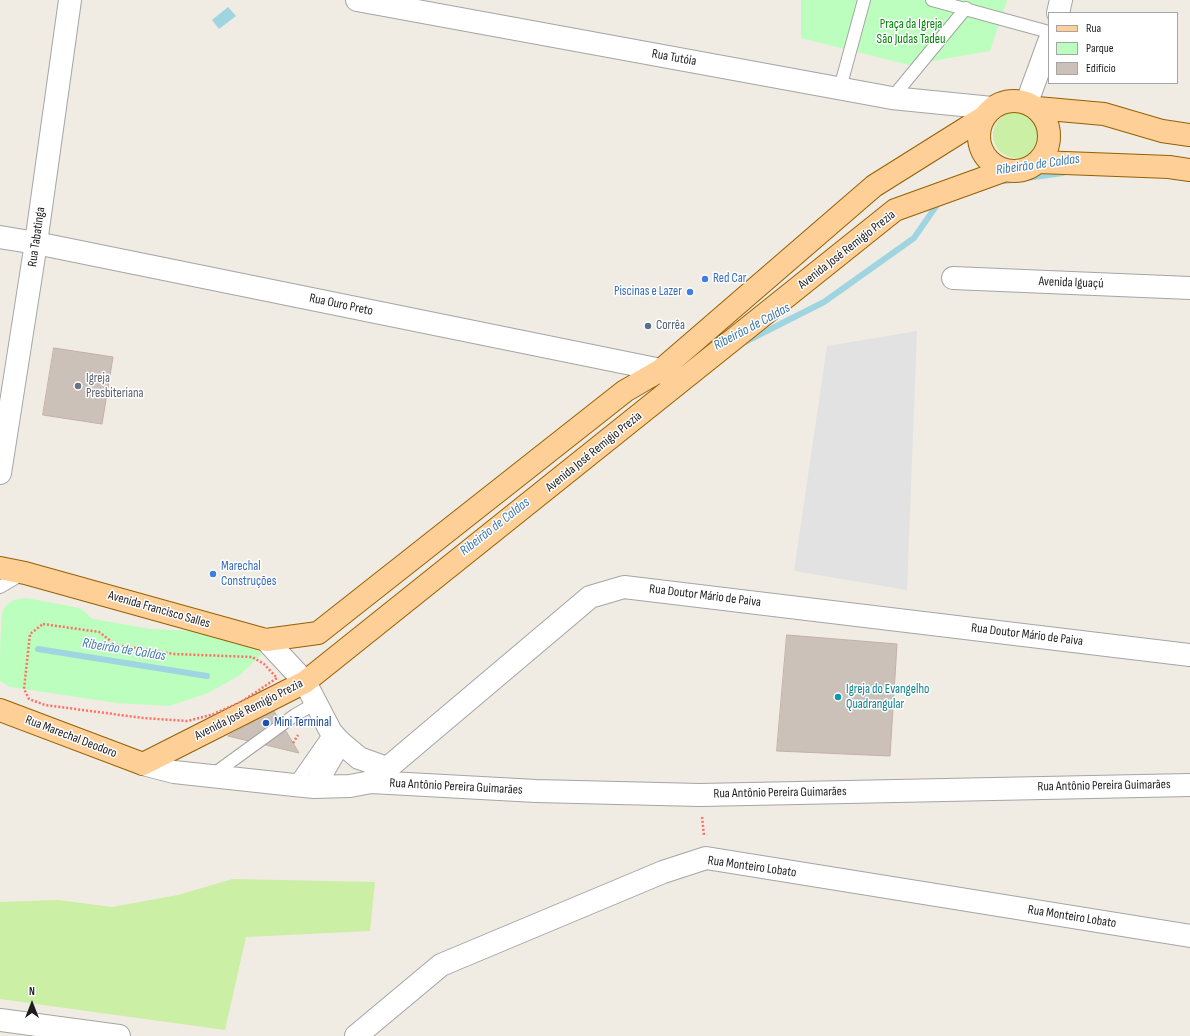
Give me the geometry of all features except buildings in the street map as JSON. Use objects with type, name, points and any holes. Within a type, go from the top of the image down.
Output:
[{"type":"main road","points":[[661,370],[874,186],[1003,102],[1015,100],[1032,105],[1104,114],[1162,131],[1190,135]]},
{"type":"main road","points":[[988,112],[980,127],[979,138],[987,159],[996,166],[1006,170],[1018,171],[1029,168],[1039,162],[1046,152],[1050,141],[1049,129],[1045,118],[1032,105]]},
{"type":"main road","points":[[1039,162],[1169,167],[1190,170]]},
{"type":"main road","name":"Avenida José Remigio Prezia","points":[[143,764],[304,682],[895,210],[1006,170]]},
{"type":"main road","points":[[874,186],[895,210]]},
{"type":"main road","name":"Avenida Francisco Salles","points":[[0,568],[25,573],[266,640],[318,633],[624,391],[661,370]]},
{"type":"main road","name":"Rua Marechal Deodoro","points":[[0,710],[143,764]]},
{"type":"street","name":"Rua Tabatinga","points":[[0,473],[36,243],[70,0]]},
{"type":"street","points":[[1058,12],[1061,0]]},
{"type":"street","name":"Rua Tutóia","points":[[364,1],[892,98],[988,112]]},
{"type":"street","points":[[1032,105],[1048,46]]},
{"type":"street","name":"Rua Ouro Preto","points":[[0,237],[36,243],[661,370],[678,384]]},
{"type":"street","name":"Avenida Iguaçú","points":[[953,278],[1190,288]]},
{"type":"street","name":"Rua Doutor Mário de Paiva","points":[[379,775],[590,597],[624,586],[1190,655]]},
{"type":"street","points":[[143,764],[174,772],[304,786],[350,786],[379,775],[336,737],[304,682],[266,640]]},
{"type":"street","points":[[304,786],[336,737]]},
{"type":"street","name":"Rua Antônio Pereira Guimarães","points":[[379,775],[536,791],[700,795],[1190,785]]},
{"type":"street","name":"Rua Monteiro Lobato","points":[[356,1036],[441,965],[664,872],[706,858],[1190,936]]},
{"type":"street","points":[[0,1020],[119,1036]]},
{"type":"lane","points":[[840,88],[864,0]]},
{"type":"lane","points":[[932,0],[966,8],[1048,32]]},
{"type":"lane","points":[[892,98],[966,8]]},
{"type":"lane","points":[[0,587],[25,573]]},
{"type":"lane","points":[[210,776],[294,715],[316,703]]},
{"type":"path","points":[[43,624],[99,632],[116,645],[174,654],[252,657],[264,664],[276,678],[241,702],[211,715],[187,721],[143,718],[45,705],[29,699],[24,689],[30,634],[43,624]]},
{"type":"path","points":[[700,795],[706,858]]},
{"type":"green space","name":"Praça da Igreja São Judas Tadeu","points":[[801,0],[1007,0],[990,51],[909,65],[801,38]]},
{"type":"green space","points":[[1016,112],[1029,116],[1035,122],[1039,135],[1035,148],[1029,154],[1016,158],[1003,154],[997,148],[993,135],[997,122],[1003,116]]},
{"type":"green space","points":[[26,598],[80,608],[93,619],[151,629],[234,633],[262,654],[240,675],[208,693],[169,706],[117,703],[10,687],[0,681],[2,615],[7,604]]},
{"type":"green space","points":[[233,879],[375,882],[370,931],[246,937],[225,1030],[0,999],[0,902],[58,900],[112,907],[178,895]]},
{"type":"shaded area","points":[[917,331],[907,590],[794,571],[827,346]]},
{"type":"water","points":[[228,7],[236,16],[219,29],[212,20]]},
{"type":"waterway","name":"Ribeirão de Caldas","points":[[1005,181],[1063,173]]},
{"type":"waterway","name":"Ribeirão de Caldas","points":[[745,342],[824,302],[914,238],[939,202]]},
{"type":"waterway","name":"Ribeirão de Caldas","points":[[38,649],[207,676]]},
{"type":"place","name":"Red Car","points":[[705,279]]},
{"type":"place","name":"Piscinas e Lazer","points":[[690,292]]},
{"type":"place","name":"Corrêa","points":[[648,326]]},
{"type":"place","name":"Igreja Presbiteriana","points":[[78,386]]},
{"type":"place","name":"Marechal Construções","points":[[213,574]]},
{"type":"place","name":"Igreja do Evangelho Quadrangular","points":[[838,697]]},
{"type":"place","name":"Mini Terminal","points":[[266,723]]}]
